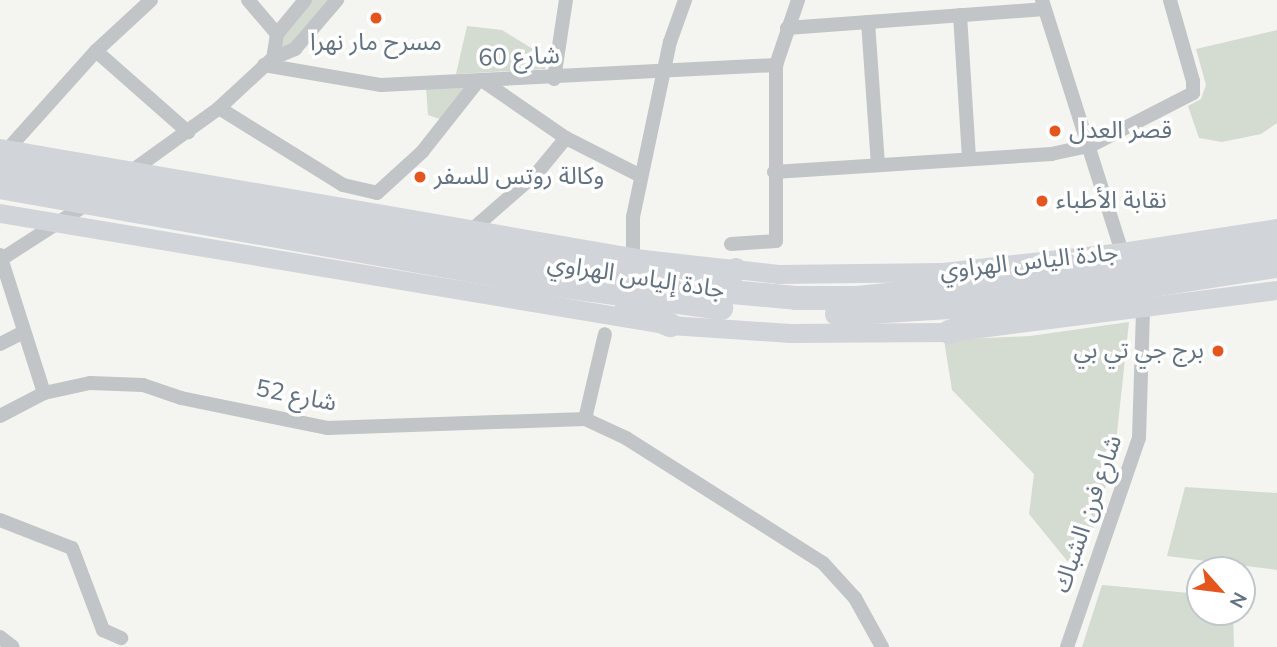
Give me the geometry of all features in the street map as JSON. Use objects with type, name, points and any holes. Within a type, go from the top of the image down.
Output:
[{"type":"highway","name":"جادة إلياس الهراوي","points":[[3,154],[575,268],[698,289],[796,298],[857,298],[1057,289],[1277,266]]},
{"type":"highway","name":"جادة إلياس الهراوي","points":[[0,187],[543,283],[693,306],[792,313],[916,312],[1057,289],[1277,243]]},
{"type":"highway","points":[[575,268],[604,264],[708,277],[736,270]]},
{"type":"highway","points":[[943,272],[1057,289]]},
{"type":"highway","points":[[543,283],[577,297],[645,311],[670,325]]},
{"type":"highway","points":[[949,332],[1057,289]]},
{"type":"street","points":[[3,154],[96,51],[151,0]]},
{"type":"street","points":[[248,0],[277,34]]},
{"type":"street","points":[[269,62],[277,34],[304,0]]},
{"type":"street","points":[[44,393],[22,333],[0,258],[68,218],[188,132],[219,108],[269,62],[295,49],[337,0]]},
{"type":"street","points":[[554,79],[566,0]]},
{"type":"street","points":[[629,251],[633,217],[663,74],[685,0]]},
{"type":"street","points":[[731,244],[775,241],[776,65],[798,0]]},
{"type":"street","points":[[774,172],[1051,154],[1090,146],[1187,99],[1194,85],[1170,0]]},
{"type":"street","points":[[787,28],[960,15],[1043,4],[1122,253]]},
{"type":"street","points":[[960,15],[969,159]]},
{"type":"street","points":[[868,22],[878,164]]},
{"type":"street","points":[[96,51],[188,132]]},
{"type":"street","name":"شارع 60","points":[[269,62],[381,85],[663,74],[776,65]]},
{"type":"street","points":[[219,108],[343,185],[377,193],[422,152],[481,81],[566,138],[641,176]]},
{"type":"street","points":[[475,227],[537,173],[566,138]]},
{"type":"street","name":"جادة إلياس الهراوي","points":[[3,154],[736,270],[778,274]]},
{"type":"street","name":"جادة إلياس الهراوي","points":[[0,213],[68,218],[670,325],[790,333],[949,332],[1143,309]]},
{"type":"street","name":"جادة الياس الهراوي","points":[[778,274],[943,272],[1122,253],[1277,228]]},
{"type":"street","points":[[1143,309],[1277,290]]},
{"type":"street","name":"شارع فرن الشباك","points":[[1067,647],[1139,438],[1143,309]]},
{"type":"street","points":[[0,344],[22,333]]},
{"type":"street","points":[[605,334],[585,418],[626,438],[823,563],[855,598],[882,647]]},
{"type":"street","name":"شارع 52","points":[[0,416],[44,393],[90,383],[143,385],[181,398],[327,428],[585,418]]},
{"type":"street","points":[[0,520],[72,548],[103,630],[121,638]]},
{"type":"street","points":[[0,637],[13,647]]},
{"type":"shaded area","points":[[305,0],[337,0],[285,54],[274,44]]},
{"type":"shaded area","points":[[467,26],[502,30],[546,57],[545,69],[456,74]]},
{"type":"shaded area","points":[[1277,30],[1277,123],[1261,134],[1222,142],[1199,138],[1188,106],[1201,99],[1206,85],[1196,49]]},
{"type":"shaded area","points":[[477,82],[440,119],[428,115],[426,87]]},
{"type":"shaded area","points":[[1129,322],[1116,442],[1099,514],[1077,573],[1029,514],[1034,474],[952,390],[944,340],[1030,336]]},
{"type":"shaded area","points":[[1185,487],[1277,493],[1277,570],[1256,567],[1256,556],[1186,556],[1186,558],[1167,556]]},
{"type":"shaded area","points":[[1102,585],[1186,593],[1186,626],[1233,626],[1234,647],[1082,647]]},
{"type":"place","name":"مسرح مار نهرا","points":[[376,18]]},
{"type":"place","name":"قصر العدل","points":[[1055,131]]},
{"type":"place","name":"وكالة روتس للسفر","points":[[420,177]]},
{"type":"place","name":"نقابة الأطباء","points":[[1042,201]]},
{"type":"place","name":"برج جي تي بي","points":[[1218,351]]}]
